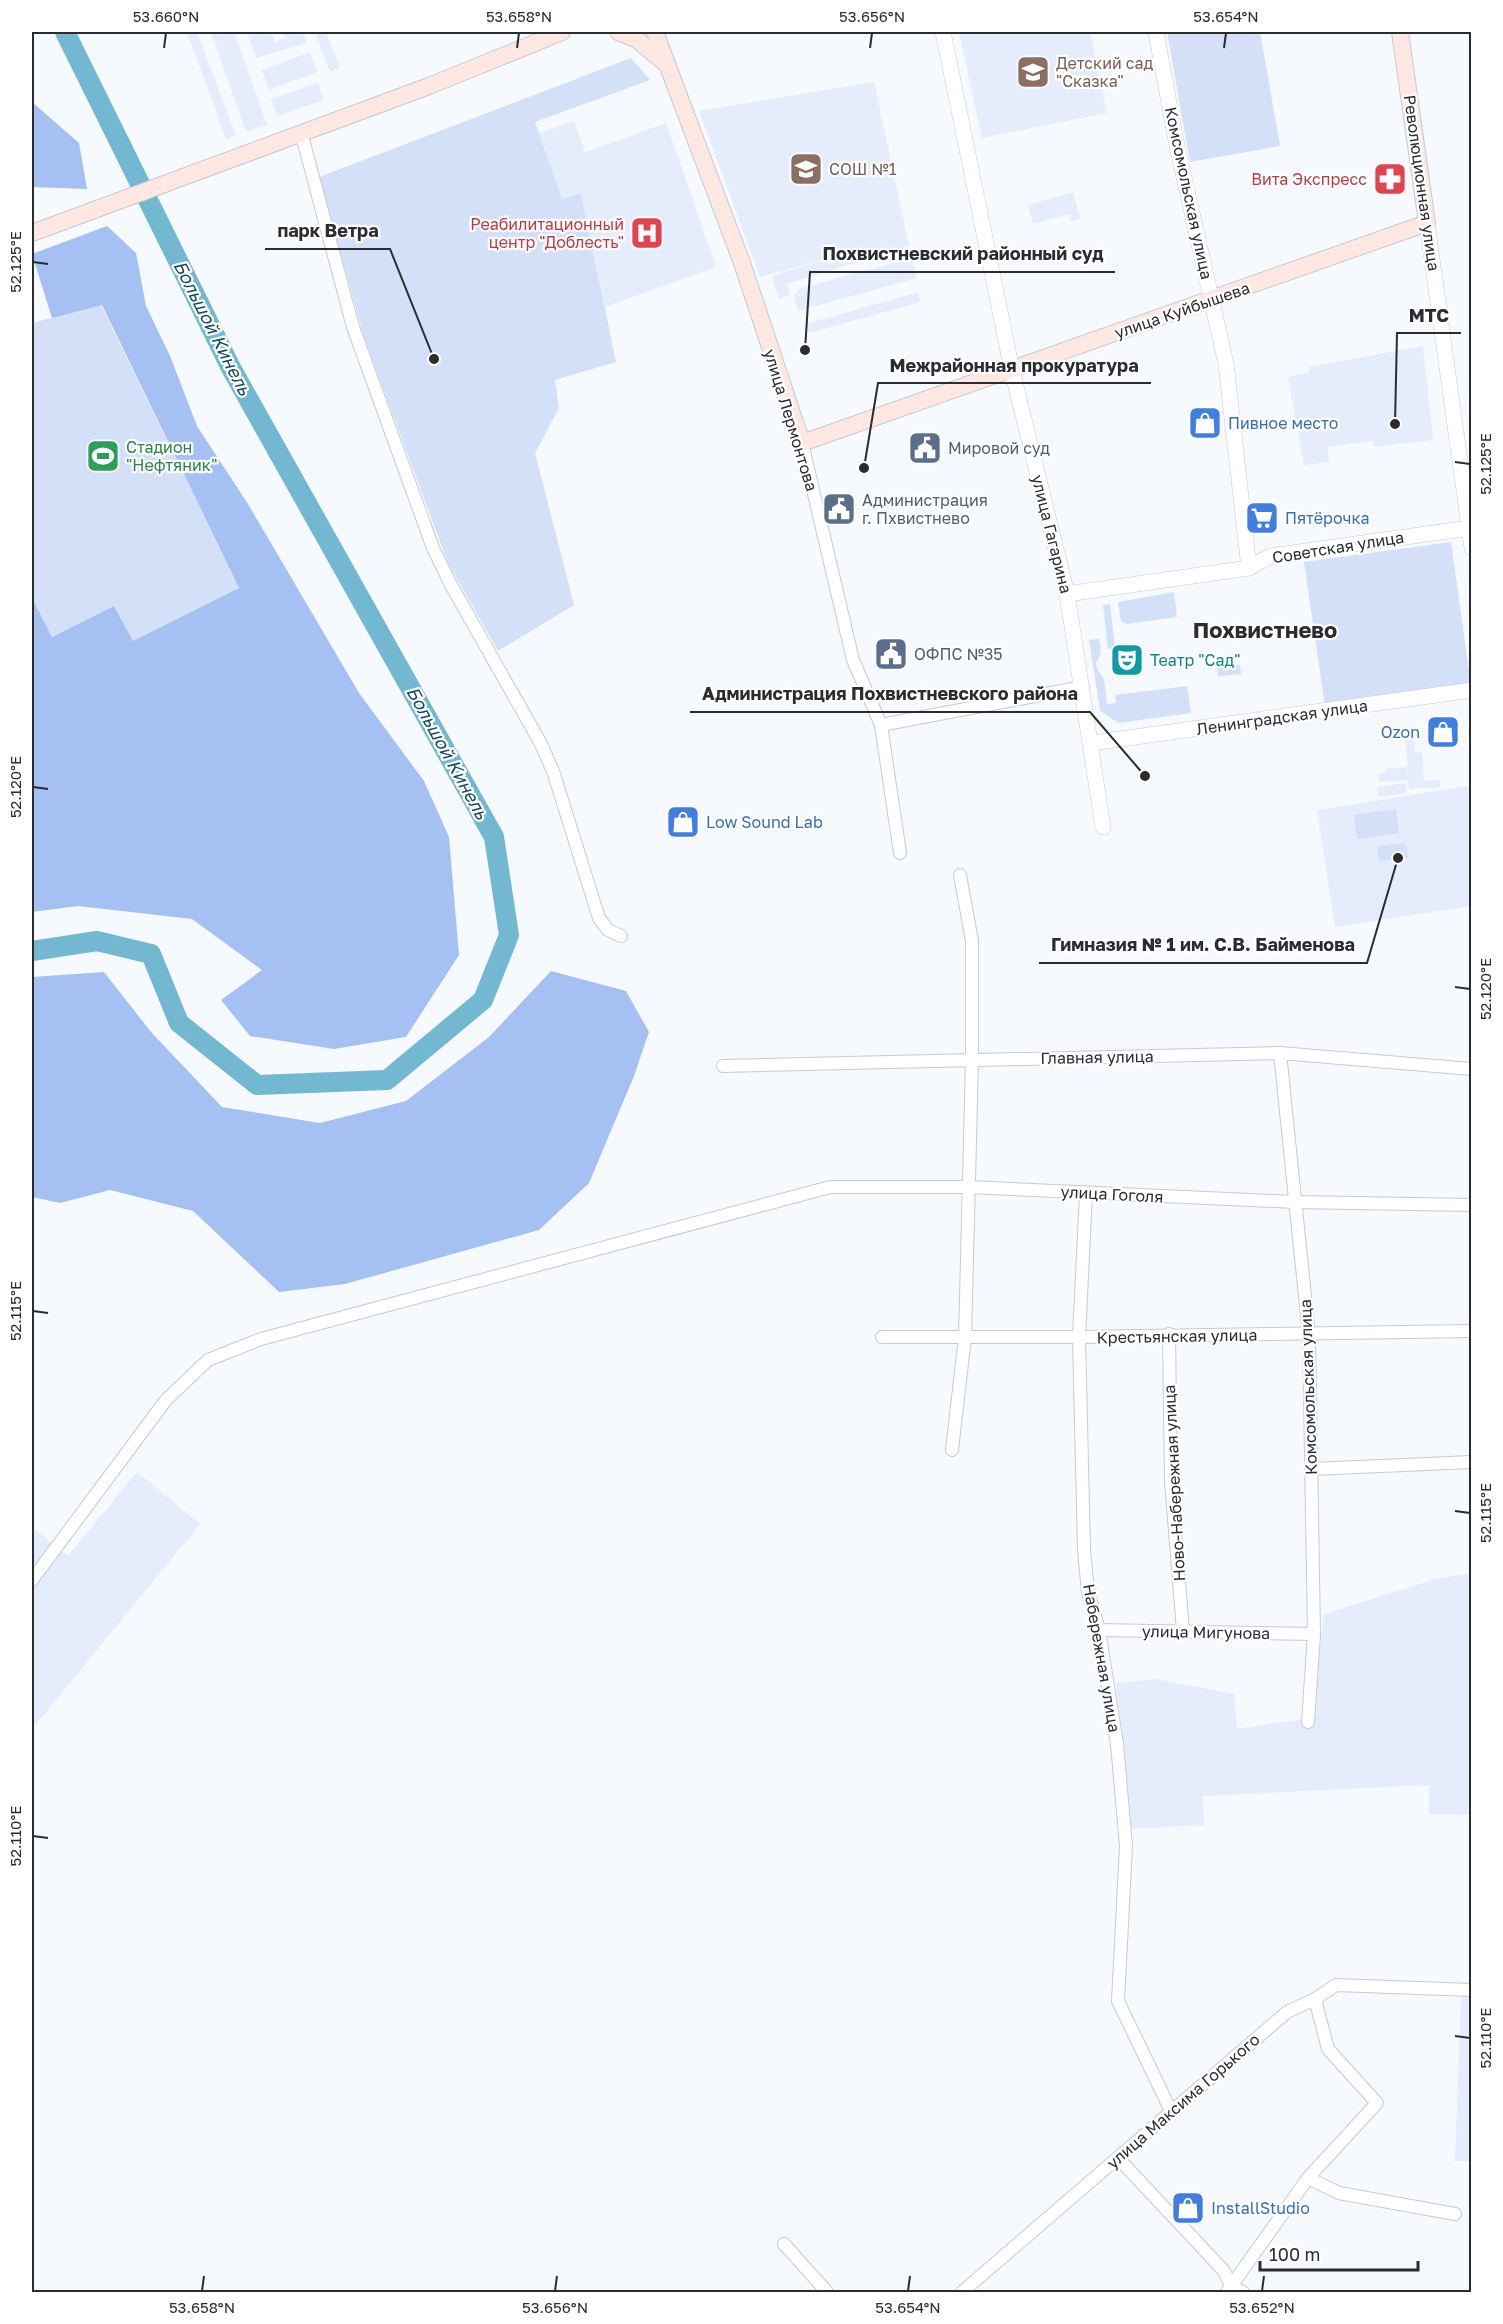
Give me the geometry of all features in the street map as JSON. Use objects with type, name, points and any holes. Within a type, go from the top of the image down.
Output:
[{"type":"main road","points":[[32,234],[429,86],[562,32]]},
{"type":"main road","points":[[618,32],[636,39],[667,65]]},
{"type":"main road","name":"улица Лермонтова","points":[[655,32],[742,263],[802,443]]},
{"type":"main road","name":"Революционная улица","points":[[1401,32],[1427,223]]},
{"type":"main road","name":"улица Куйбышева","points":[[802,443],[1427,223]]},
{"type":"street","name":"улица Гагарина","points":[[943,32],[1012,370],[1067,594],[1092,743],[1103,828]]},
{"type":"street","name":"Комсомольская улица","points":[[1156,32],[1177,146],[1226,364],[1249,568]]},
{"type":"street","points":[[301,132],[354,330],[434,548],[451,585],[548,761],[599,918],[608,930],[621,936]]},
{"type":"street","name":"Революционная улица","points":[[1427,223],[1472,548]]},
{"type":"street","name":"улица Лермонтова","points":[[802,443],[853,660],[881,725],[900,853]]},
{"type":"street","name":"Советская улица","points":[[1067,594],[1249,568],[1270,556],[1469,528]]},
{"type":"street","points":[[881,725],[1083,687]]},
{"type":"street","name":"Ленинградская улица","points":[[1092,743],[1472,690]]},
{"type":"street","points":[[952,1450],[965,1337],[972,1061],[972,941],[960,875]]},
{"type":"street","name":"Комсомольская улица","points":[[1280,1053],[1309,1335],[1314,1634],[1308,1722]]},
{"type":"street","name":"Главная улица","points":[[723,1066],[1280,1053],[1472,1069]]},
{"type":"street","name":"улица Гоголя","points":[[32,1580],[166,1400],[208,1360],[261,1339],[830,1187],[969,1187],[1295,1202],[1472,1204]]},
{"type":"street","name":"Набережная улица","points":[[1086,1193],[1080,1337],[1084,1550],[1088,1592],[1099,1630],[1117,1744],[1126,1846],[1118,2001],[1171,2111]]},
{"type":"street","name":"Крестьянская улица","points":[[882,1337],[1309,1335],[1472,1331]]},
{"type":"street","name":"Ново-Набережная улица","points":[[1169,1334],[1171,1482],[1183,1631]]},
{"type":"street","points":[[1312,1469],[1472,1462]]},
{"type":"street","name":"улица Мигунова","points":[[1099,1630],[1314,1634]]},
{"type":"street","name":"улица Максима Горького","points":[[962,2292],[1287,2012],[1315,1999],[1336,1985],[1472,1990]]},
{"type":"street","points":[[1229,2289],[1308,2178],[1377,2103],[1328,2049],[1315,1999]]},
{"type":"street","points":[[1118,2158],[1224,2271],[1229,2289]]},
{"type":"street","points":[[1308,2178],[1339,2193],[1455,2214]]},
{"type":"street","points":[[784,2244],[827,2292]]},
{"type":"street","points":[[1229,2289],[1243,2292]]},
{"type":"shaded area","points":[[187,32],[197,32],[236,136],[226,139]]},
{"type":"shaded area","points":[[211,32],[234,32],[267,125],[246,132]]},
{"type":"shaded area","points":[[247,32],[271,32],[275,42],[285,38],[282,32],[303,32],[307,43],[256,58]]},
{"type":"shaded area","points":[[315,32],[326,32],[340,67],[330,72]]},
{"type":"shaded area","name":"Детский сад \"Сказка\"","points":[[959,32],[1090,32],[1107,113],[982,138]]},
{"type":"shaded area","points":[[1167,32],[1260,32],[1280,146],[1190,162]]},
{"type":"shaded area","points":[[310,52],[317,72],[269,90],[262,70]]},
{"type":"shaded area","points":[[631,58],[650,80],[535,122],[562,199],[581,193],[616,362],[555,380],[559,408],[535,453],[574,605],[498,651],[448,563],[364,337],[319,177]]},
{"type":"shaded area","name":"СОШ №1","points":[[874,82],[909,246],[786,284],[790,295],[779,299],[772,276],[842,254],[760,277],[699,111]]},
{"type":"shaded area","points":[[318,83],[324,100],[277,116],[271,99]]},
{"type":"shaded area","points":[[32,102],[79,143],[87,189],[32,187]]},
{"type":"shaded area","name":"Реабилитационный центр \"Доблесть\"","points":[[574,121],[585,152],[666,123],[716,267],[605,307],[581,193],[562,199],[539,133]]},
{"type":"shaded area","points":[[1073,192],[1080,219],[1071,222],[1069,214],[1033,224],[1028,205]]},
{"type":"shaded area","points":[[107,226],[136,253],[146,306],[170,356],[197,426],[248,504],[359,693],[424,781],[449,837],[459,955],[406,1037],[334,1049],[250,1036],[221,1000],[262,970],[192,919],[78,906],[32,912],[32,598],[52,637],[114,606],[133,641],[239,588],[102,305],[52,318],[32,254]]},
{"type":"shaded area","points":[[912,258],[917,278],[798,311],[794,295],[798,293],[798,289]]},
{"type":"shaded area","points":[[918,292],[921,302],[809,333],[806,324]]},
{"type":"shaded area","name":"Стадион \"Нефтяник\"","points":[[101,305],[239,588],[133,641],[114,606],[52,637],[32,598],[32,323]]},
{"type":"shaded area","points":[[1423,346],[1433,440],[1374,447],[1373,441],[1328,447],[1329,462],[1304,465],[1288,377],[1309,372],[1309,367]]},
{"type":"shaded area","points":[[1451,542],[1471,685],[1325,706],[1304,562]]},
{"type":"shaded area","points":[[1174,592],[1177,617],[1127,624],[1121,621],[1118,602]]},
{"type":"shaded area","points":[[1110,604],[1115,648],[1108,649],[1103,605]]},
{"type":"shaded area","points":[[1099,639],[1101,653],[1096,663],[1104,679],[1107,704],[1116,703],[1115,695],[1187,686],[1191,713],[1118,723],[1100,710],[1089,640]]},
{"type":"shaded area","points":[[1216,661],[1223,661],[1224,667],[1240,665],[1241,674],[1218,676]]},
{"type":"shaded area","points":[[1414,739],[1415,753],[1422,752],[1424,781],[1440,780],[1440,787],[1409,789],[1408,780],[1379,782],[1378,774],[1386,773],[1386,769],[1406,767],[1408,774],[1406,740]]},
{"type":"shaded area","points":[[1405,783],[1407,793],[1378,797],[1377,787]]},
{"type":"shaded area","points":[[1468,786],[1472,807],[1471,906],[1335,927],[1317,810]]},
{"type":"shaded area","points":[[1396,809],[1399,833],[1357,839],[1354,815]]},
{"type":"shaded area","points":[[1406,843],[1408,858],[1379,861],[1377,846]]},
{"type":"shaded area","points":[[551,971],[626,991],[649,1032],[634,1076],[589,1183],[539,1230],[345,1284],[279,1292],[193,1211],[110,1190],[60,1203],[32,1197],[32,977],[104,972],[151,1032],[222,1107],[320,1123],[406,1101],[489,1037]]},
{"type":"shaded area","points":[[137,1472],[200,1524],[32,1729],[32,1527],[68,1556]]},
{"type":"shaded area","points":[[1471,1573],[1471,1815],[1429,1814],[1429,1785],[1203,1796],[1204,1825],[1129,1829],[1116,1683],[1156,1679],[1234,1694],[1237,1729],[1312,1716],[1324,1614],[1436,1579]]},
{"type":"shaded area","points":[[1461,1994],[1471,1994],[1471,2161],[1455,2161]]},
{"type":"waterway","name":"Большой Кинель","points":[[32,951],[97,941],[151,954],[179,1023],[257,1085],[387,1080],[483,1000],[509,935],[494,837],[231,368],[65,32]]},
{"type":"place","name":"Детский сад \"Сказка\"","points":[[1033,72]]},
{"type":"place","name":"СОШ №1","points":[[806,169]]},
{"type":"place","name":"Вита Экспресс","points":[[1390,179]]},
{"type":"place","name":"Реабилитационный центр \"Доблесть\"","points":[[647,233]]},
{"type":"place","name":"Похвистневский районный суд","points":[[805,350]]},
{"type":"place","name":"парк Ветра","points":[[434,359]]},
{"type":"place","name":"Пивное место","points":[[1205,423]]},
{"type":"place","name":"МТС","points":[[1395,424]]},
{"type":"place","name":"Мировой суд","points":[[925,448]]},
{"type":"place","name":"Стадион \"Нефтяник\"","points":[[103,456]]},
{"type":"place","name":"Межрайонная прокуратура","points":[[864,468]]},
{"type":"place","name":"Администрация г. Пхвистнево","points":[[839,509]]},
{"type":"place","name":"Пятёрочка","points":[[1262,518]]},
{"type":"place","name":"ОФПС №35","points":[[891,654]]},
{"type":"place","name":"Театр \"Сад\"","points":[[1127,660]]},
{"type":"place","name":"Ozon","points":[[1443,732]]},
{"type":"place","name":"Администрация Похвистневского района","points":[[1145,776]]},
{"type":"place","name":"Low Sound Lab","points":[[683,822]]},
{"type":"place","name":"Гимназия № 1 им. С.В. Байменова","points":[[1398,858]]},
{"type":"place","name":"InstallStudio","points":[[1188,2208]]},
{"type":"district","name":"Похвистнево","points":[[1265,630]]}]
